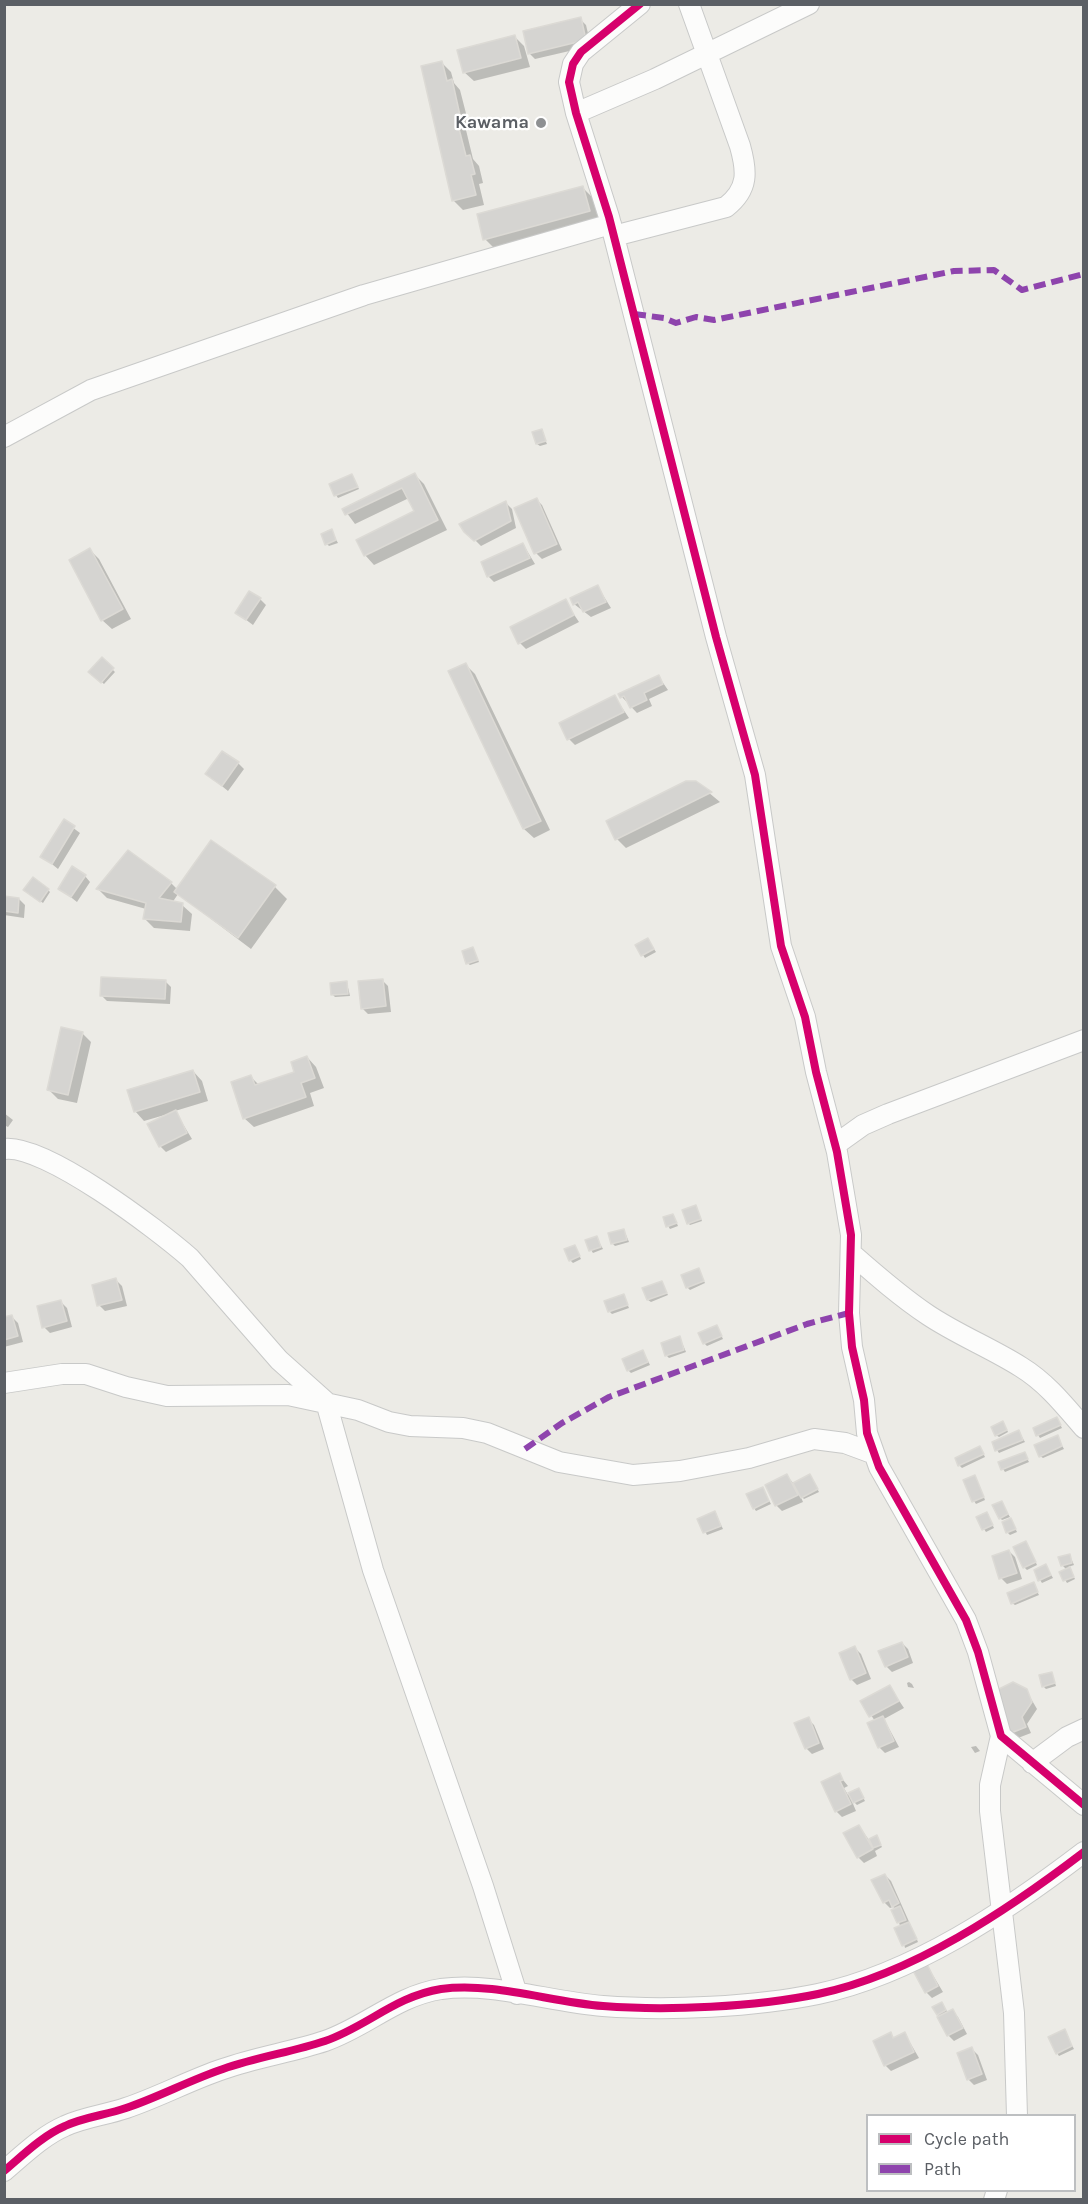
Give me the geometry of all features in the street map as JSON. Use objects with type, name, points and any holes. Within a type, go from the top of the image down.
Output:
[{"type":"street","points":[[640,4],[581,52],[573,64],[569,82],[576,113],[612,230],[716,637],[755,775],[781,946],[805,1017],[816,1072],[835,1145],[852,1254],[849,1313],[852,1347],[872,1453],[966,1620],[978,1652],[1001,1736],[990,1785],[1000,1910],[1014,2013],[1017,2114]]},
{"type":"street","points":[[4,436],[91,390],[364,295],[612,230],[726,207],[742,190],[746,167],[689,4]]},
{"type":"street","points":[[576,113],[707,55],[808,4]]},
{"type":"street","points":[[835,1145],[863,1125],[888,1114],[1083,1040]]},
{"type":"street","points":[[4,1149],[29,1151],[80,1178],[174,1244],[197,1265],[279,1360],[326,1402],[373,1570],[483,1886],[517,1994]]},
{"type":"street","points":[[852,1254],[889,1287],[927,1315],[1021,1367],[1038,1379],[1055,1394],[1083,1428]]},
{"type":"street","points":[[4,1383],[62,1374],[86,1374],[126,1388],[167,1396],[255,1393],[326,1402],[389,1422],[410,1426],[463,1428],[488,1433],[559,1462],[633,1475],[680,1471],[749,1458],[814,1439],[845,1443],[872,1453]]},
{"type":"street","points":[[1032,1763],[1083,1729]]},
{"type":"street","points":[[1001,1736],[1083,1805]]},
{"type":"street","points":[[4,2171],[37,2143],[66,2125],[127,2108],[224,2068],[322,2042],[339,2035],[380,2011],[419,1994],[463,1988],[604,2006],[736,2004],[818,1994],[898,1967],[1000,1910],[1083,1852]]},
{"type":"building","points":[[581,17],[586,40],[528,54],[523,31]]},
{"type":"building","points":[[515,35],[521,58],[463,73],[457,50]]},
{"type":"building","points":[[442,61],[447,81],[452,79],[461,120],[457,121],[466,156],[470,155],[475,174],[471,175],[476,195],[452,201],[421,66]]},
{"type":"building","points":[[583,186],[590,211],[483,240],[477,214]]},
{"type":"building","points":[[542,429],[546,441],[536,444],[532,432]]},
{"type":"building","points":[[415,473],[438,520],[364,556],[356,540],[414,511],[402,488],[345,515],[342,509]]},
{"type":"building","points":[[352,474],[358,487],[334,496],[329,484]]},
{"type":"building","points":[[537,498],[557,544],[534,554],[514,508]]},
{"type":"building","points":[[506,501],[511,521],[474,541],[459,524]]},
{"type":"building","points":[[332,529],[336,540],[325,545],[321,534]]},
{"type":"building","points":[[523,543],[530,558],[487,577],[481,562]]},
{"type":"building","points":[[90,548],[123,609],[101,621],[69,560]]},
{"type":"building","points":[[598,585],[606,602],[583,612],[578,602],[573,605],[570,598]]},
{"type":"building","points":[[249,591],[261,598],[246,620],[235,613]]},
{"type":"building","points":[[566,599],[574,615],[518,644],[510,627]]},
{"type":"building","points":[[102,657],[114,668],[101,683],[88,672]]},
{"type":"building","points":[[466,663],[541,821],[523,829],[448,671]]},
{"type":"building","points":[[659,675],[663,684],[644,693],[647,700],[630,708],[624,696],[620,698],[618,694]]},
{"type":"building","points":[[615,695],[624,712],[567,740],[559,723]]},
{"type":"building","points":[[222,751],[239,762],[222,786],[205,774]]},
{"type":"building","points":[[686,781],[696,781],[712,792],[615,840],[606,821]]},
{"type":"building","points":[[64,819],[75,826],[52,864],[40,857]]},
{"type":"building","points":[[211,840],[276,885],[238,938],[174,892]]},
{"type":"building","points":[[128,850],[172,882],[159,898],[183,903],[181,922],[143,919],[146,903],[96,889]]},
{"type":"building","points":[[72,866],[86,875],[71,897],[58,889]]},
{"type":"building","points":[[33,877],[49,889],[40,902],[23,890]]},
{"type":"building","points":[[4,896],[19,898],[18,913],[4,911]]},
{"type":"building","points":[[648,938],[654,949],[641,956],[635,945]]},
{"type":"building","points":[[473,947],[478,960],[466,964],[462,951]]},
{"type":"building","points":[[101,977],[166,980],[165,999],[100,996]]},
{"type":"building","points":[[383,979],[386,1006],[361,1009],[358,981]]},
{"type":"building","points":[[347,981],[348,994],[331,995],[330,983]]},
{"type":"building","points":[[61,1027],[83,1032],[68,1095],[47,1090]]},
{"type":"building","points":[[307,1056],[315,1078],[301,1083],[306,1097],[243,1119],[231,1082],[251,1075],[255,1085],[294,1072],[291,1062]]},
{"type":"building","points":[[193,1070],[200,1092],[134,1112],[127,1090]]},
{"type":"building","points":[[176,1110],[187,1133],[159,1147],[147,1124]]},
{"type":"building","points":[[696,1205],[701,1219],[687,1224],[682,1210]]},
{"type":"building","points":[[673,1214],[677,1223],[666,1227],[663,1217]]},
{"type":"building","points":[[624,1229],[627,1240],[611,1244],[608,1233]]},
{"type":"building","points":[[597,1236],[601,1247],[589,1251],[585,1240]]},
{"type":"building","points":[[575,1245],[580,1256],[569,1261],[564,1249]]},
{"type":"building","points":[[699,1268],[704,1281],[686,1288],[681,1275]]},
{"type":"building","points":[[116,1278],[122,1300],[97,1306],[92,1285]]},
{"type":"building","points":[[662,1281],[667,1293],[647,1300],[642,1288]]},
{"type":"building","points":[[624,1294],[628,1305],[608,1312],[604,1301]]},
{"type":"building","points":[[61,1300],[67,1321],[42,1328],[37,1306]]},
{"type":"building","points":[[12,1315],[18,1336],[4,1340],[4,1317]]},
{"type":"building","points":[[717,1325],[722,1336],[703,1344],[698,1333]]},
{"type":"building","points":[[680,1336],[684,1350],[665,1356],[661,1343]]},
{"type":"building","points":[[643,1350],[648,1362],[627,1371],[622,1359]]},
{"type":"building","points":[[1057,1417],[1061,1425],[1036,1436],[1033,1428]]},
{"type":"building","points":[[1003,1421],[1007,1430],[995,1436],[991,1427]]},
{"type":"building","points":[[1019,1430],[1023,1440],[995,1451],[992,1442]]},
{"type":"building","points":[[1058,1435],[1062,1446],[1039,1457],[1034,1445]]},
{"type":"building","points":[[980,1446],[984,1454],[958,1466],[955,1458]]},
{"type":"building","points":[[1025,1452],[1028,1459],[1001,1470],[998,1462]]},
{"type":"building","points":[[787,1474],[798,1495],[775,1506],[765,1485]]},
{"type":"building","points":[[810,1474],[818,1489],[801,1498],[793,1483]]},
{"type":"building","points":[[975,1475],[984,1497],[972,1502],[963,1480]]},
{"type":"building","points":[[763,1487],[769,1501],[753,1509],[746,1494]]},
{"type":"building","points":[[1002,1501],[1008,1514],[999,1519],[992,1505]]},
{"type":"building","points":[[715,1511],[721,1526],[703,1533],[697,1519]]},
{"type":"building","points":[[987,1512],[993,1525],[982,1530],[976,1517]]},
{"type":"building","points":[[1011,1518],[1016,1529],[1006,1533],[1002,1522]]},
{"type":"building","points":[[1026,1541],[1036,1562],[1023,1568],[1013,1547]]},
{"type":"building","points":[[1009,1550],[1017,1573],[999,1579],[992,1556]]},
{"type":"building","points":[[1070,1554],[1072,1563],[1061,1566],[1058,1557]]},
{"type":"building","points":[[1046,1564],[1051,1575],[1038,1581],[1034,1570]]},
{"type":"building","points":[[1070,1567],[1074,1577],[1063,1581],[1059,1572]]},
{"type":"building","points":[[1034,1582],[1038,1592],[1011,1604],[1007,1593]]},
{"type":"building","points":[[902,1642],[908,1657],[885,1667],[878,1651]]},
{"type":"building","points":[[855,1646],[866,1673],[850,1680],[839,1653]]},
{"type":"building","points":[[1052,1672],[1055,1683],[1042,1687],[1039,1675]]},
{"type":"building","points":[[1013,1682],[1027,1689],[1032,1702],[1022,1717],[1026,1727],[1011,1733],[993,1692]]},
{"type":"building","points":[[890,1685],[899,1701],[869,1717],[860,1701]]},
{"type":"building","points":[[883,1716],[894,1741],[878,1748],[867,1723]]},
{"type":"building","points":[[809,1717],[819,1743],[805,1749],[794,1723]]},
{"type":"building","points":[[840,1773],[843,1780],[840,1781],[851,1804],[835,1812],[821,1782]]},
{"type":"building","points":[[859,1788],[864,1798],[853,1803],[848,1793]]},
{"type":"building","points":[[859,1825],[873,1849],[857,1858],[843,1833]]},
{"type":"building","points":[[877,1835],[881,1845],[873,1848],[869,1839]]},
{"type":"building","points":[[885,1874],[899,1903],[892,1907],[889,1900],[883,1903],[871,1880]]},
{"type":"building","points":[[900,1906],[906,1920],[897,1923],[891,1910]]},
{"type":"building","points":[[909,1922],[917,1939],[902,1946],[894,1928]]},
{"type":"building","points":[[925,1960],[938,1986],[925,1993],[911,1967]]},
{"type":"building","points":[[942,2002],[946,2010],[937,2015],[932,2007]]},
{"type":"building","points":[[953,2009],[963,2028],[947,2036],[937,2017]]},
{"type":"building","points":[[1065,2029],[1072,2046],[1056,2054],[1048,2037]]},
{"type":"building","points":[[891,2032],[893,2038],[905,2032],[914,2052],[884,2066],[873,2041]]},
{"type":"building","points":[[972,2047],[982,2074],[967,2080],[957,2053]]},
{"type":"marked path","points":[[634,314],[664,318],[676,323],[696,317],[714,320],[954,271],[994,270],[1022,290],[1084,274]]},
{"type":"marked path","points":[[525,1449],[562,1423],[609,1397],[807,1324],[849,1313]]},
{"type":"cycle path","points":[[640,4],[581,52],[573,64],[569,82],[576,113],[609,217],[716,637],[755,775],[781,946],[805,1017],[816,1072],[837,1152],[851,1235],[849,1313],[852,1347],[864,1400],[867,1433],[879,1467],[966,1620],[978,1652],[1001,1736],[1084,1805]]},
{"type":"cycle path","points":[[4,2171],[41,2140],[72,2123],[126,2108],[211,2073],[325,2041],[410,1998],[441,1989],[502,1990],[603,2006],[683,2008],[767,2002],[818,1994],[854,1985],[924,1956],[958,1937],[1024,1896],[1084,1852]]},
{"type":"place","name":"Kawama","points":[[541,123]]}]
